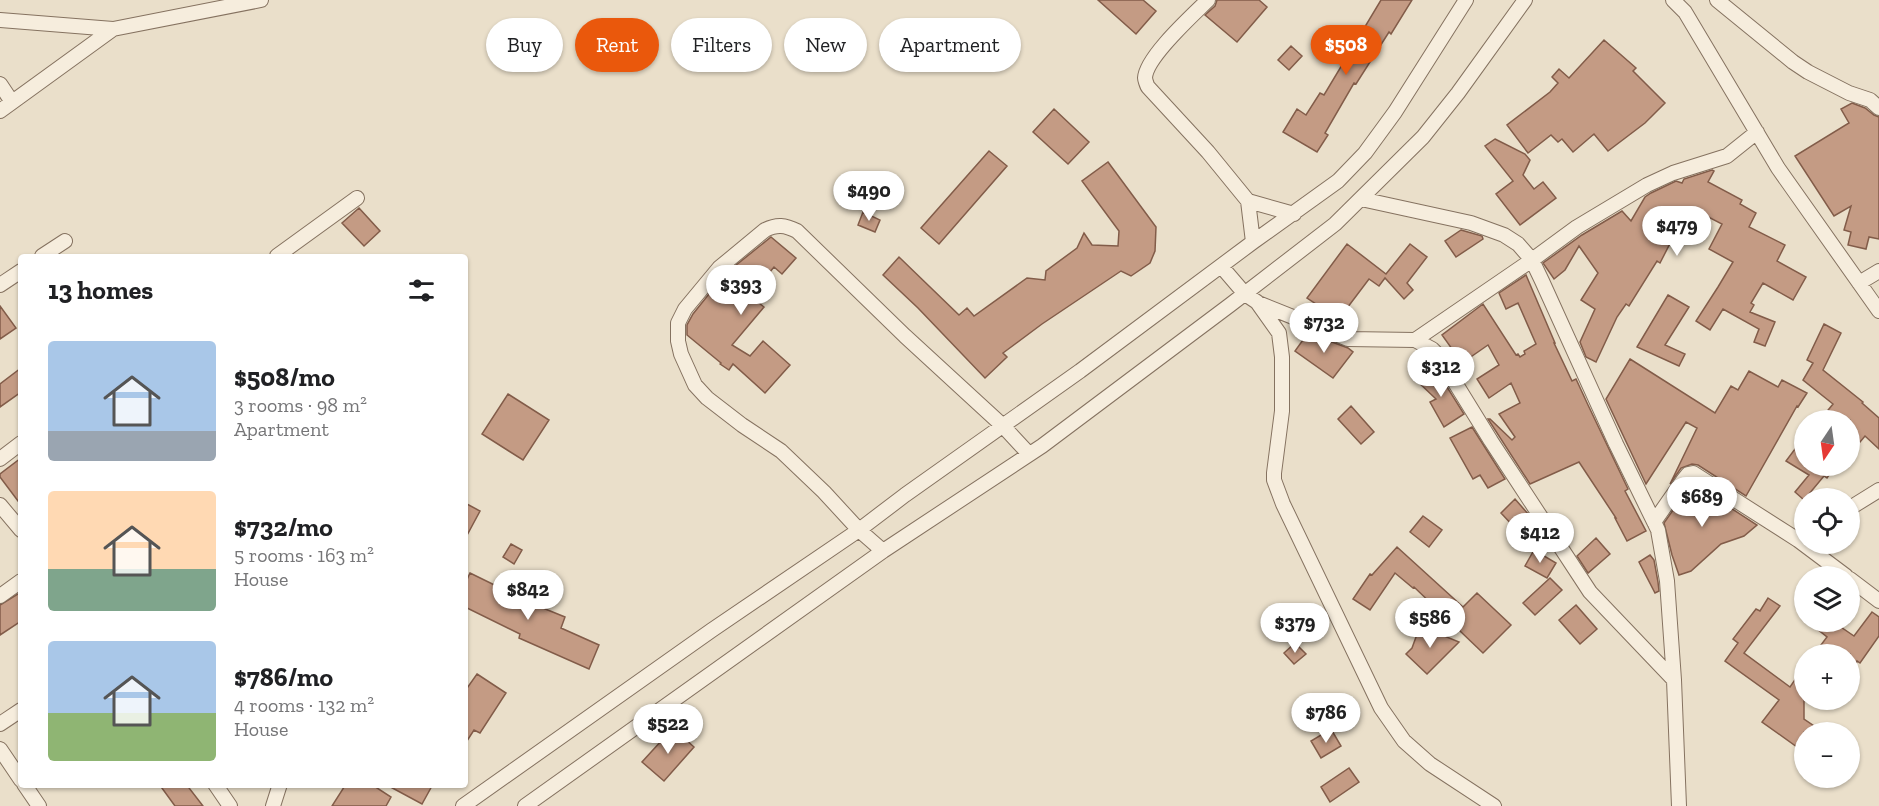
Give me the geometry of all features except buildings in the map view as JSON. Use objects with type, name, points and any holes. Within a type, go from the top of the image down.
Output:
[{"type":"street","points":[[0,20],[113,29],[261,0]]},
{"type":"street","points":[[1208,0],[1164,44],[1145,78],[1148,87],[1208,152],[1248,201],[1253,242]]},
{"type":"street","points":[[463,806],[712,630],[859,530],[1338,181],[1365,153],[1395,112],[1466,0]]},
{"type":"street","points":[[525,806],[883,551],[1029,454],[1245,294],[1335,224],[1424,137],[1525,0]]},
{"type":"street","points":[[1673,0],[1685,12],[1778,168],[1879,311]]},
{"type":"street","points":[[1717,0],[1800,67],[1849,93],[1870,100],[1879,108]]},
{"type":"street","points":[[0,111],[113,29]]},
{"type":"street","points":[[0,84],[12,102]]},
{"type":"street","points":[[1415,340],[1577,227],[1647,185],[1673,173],[1727,156],[1757,132]]},
{"type":"street","points":[[281,254],[357,198]]},
{"type":"street","points":[[1361,199],[1471,223],[1504,235],[1518,244],[1532,260],[1658,530],[1667,581],[1674,680],[1678,806]]},
{"type":"street","points":[[1248,201],[1294,214]]},
{"type":"street","points":[[883,551],[859,530],[781,451],[707,398],[695,385],[681,354],[678,323],[685,309],[719,268],[765,230],[781,225],[797,231],[905,336],[1003,426],[1029,454]]},
{"type":"street","points":[[45,254],[65,241]]},
{"type":"street","points":[[1221,266],[1245,294],[1257,302],[1348,339],[1415,340],[1432,349],[1590,592],[1674,680]]},
{"type":"street","points":[[1859,283],[1879,271]]},
{"type":"street","points":[[0,285],[18,273]]},
{"type":"street","points":[[1257,302],[1279,333],[1282,411],[1274,480],[1283,504],[1386,716],[1404,741],[1430,764],[1494,806]]},
{"type":"street","points":[[0,459],[18,445]]},
{"type":"street","points":[[1653,522],[1688,474],[1693,473],[1794,534]]},
{"type":"street","points":[[1860,502],[1879,490]]},
{"type":"street","points":[[0,504],[18,527]]},
{"type":"street","points":[[1820,554],[1835,566]]},
{"type":"street","points":[[0,596],[18,583]]},
{"type":"street","points":[[1860,586],[1879,601]]},
{"type":"street","points":[[0,724],[18,712]]},
{"type":"street","points":[[0,749],[18,776]]},
{"type":"street","points":[[27,788],[39,806]]},
{"type":"street","points":[[218,788],[230,806]]},
{"type":"street","points":[[273,806],[279,788]]}]
